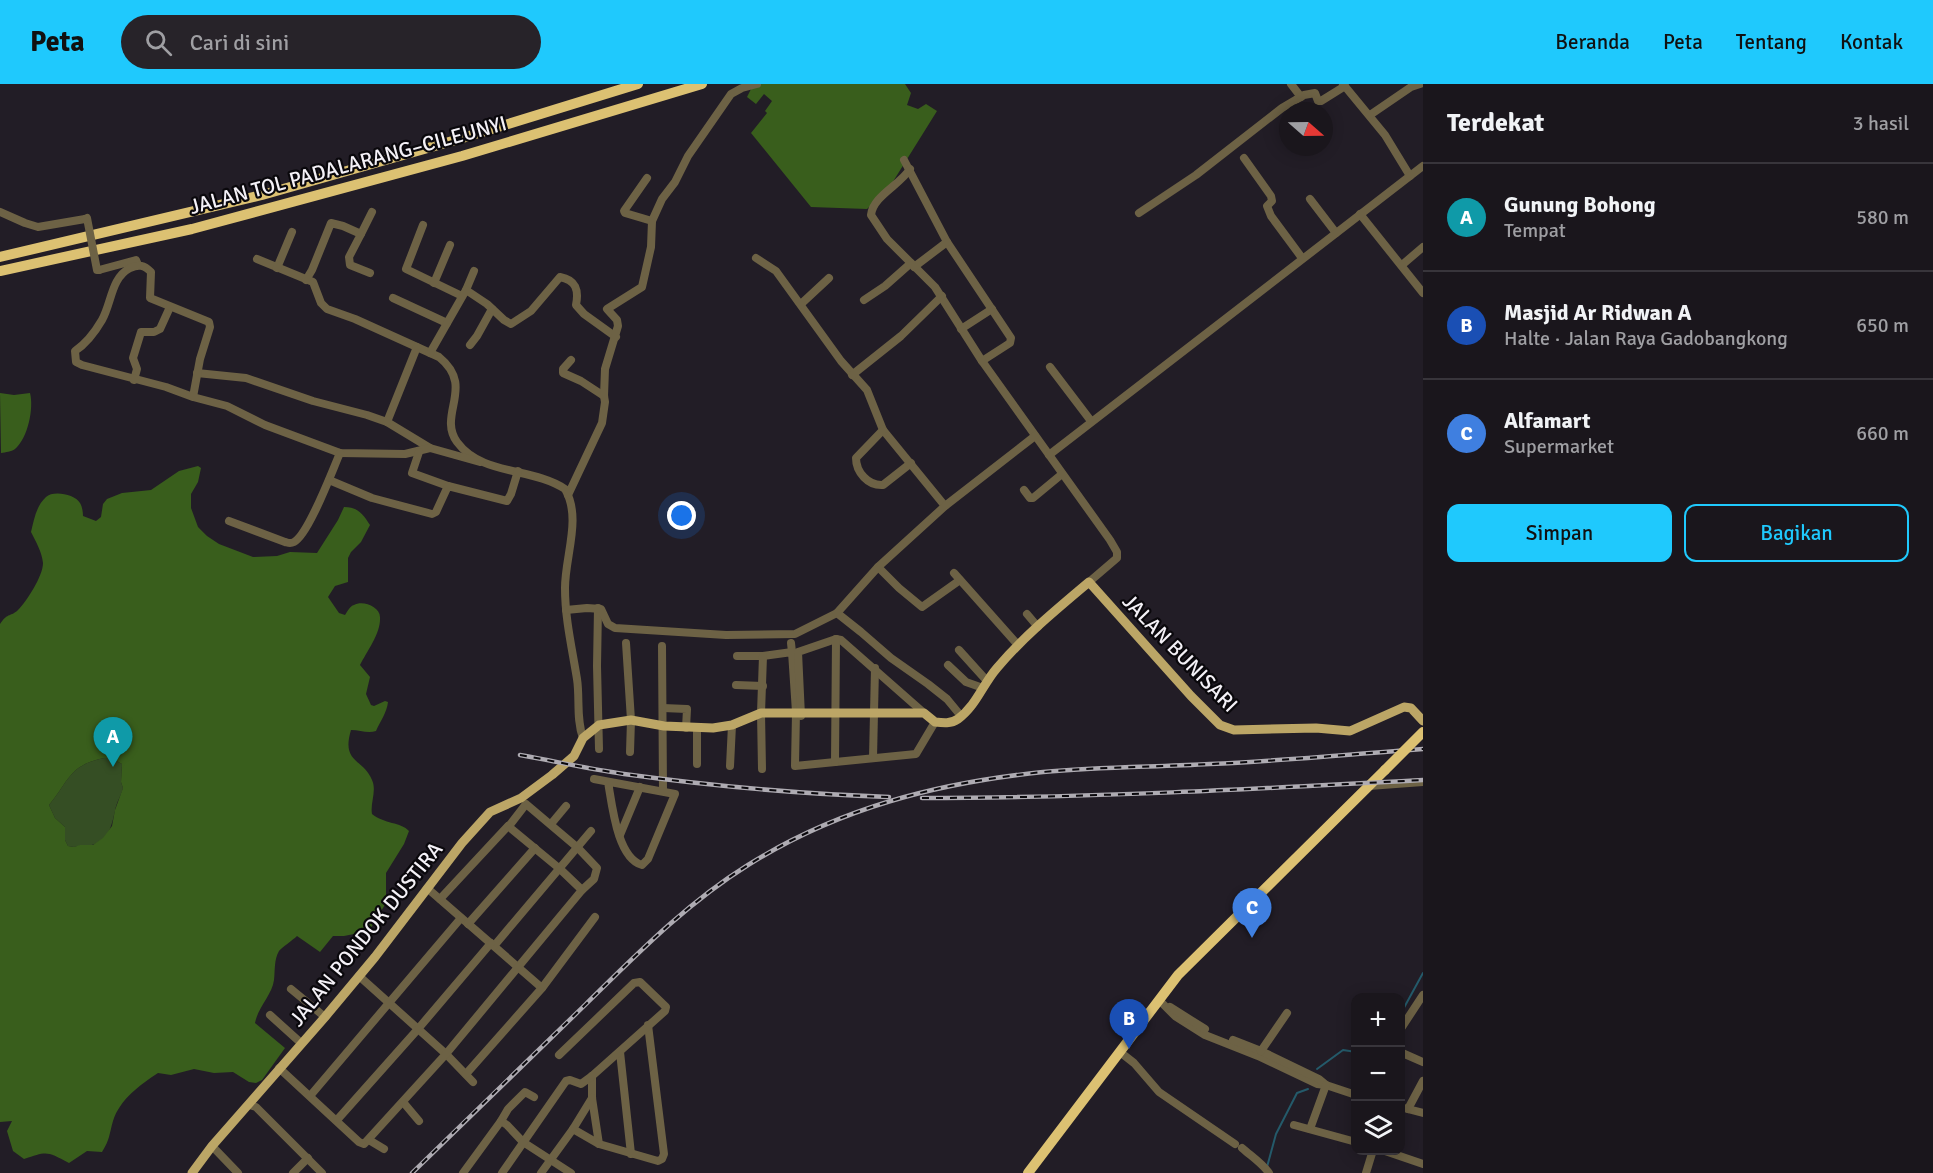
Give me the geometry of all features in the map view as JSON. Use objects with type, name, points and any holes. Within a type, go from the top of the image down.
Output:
[{"type":"highway","name":"JALAN TOL PADALARANG–CILEUNYI","points":[[0,257],[262,195],[456,140],[638,84]]},
{"type":"highway","name":"JALAN TOL PADALARANG–CILEUNYI","points":[[0,271],[202,226],[462,156],[702,84]]},
{"type":"highway","points":[[1028,1173],[1120,1052],[1163,1003],[1178,975],[1423,732]]},
{"type":"main road","points":[[599,725],[631,720],[697,729],[732,725],[761,713],[799,712],[924,713],[935,722],[952,722],[973,704],[998,666],[1018,645],[1089,582]]},
{"type":"main road","name":"JALAN BUNISARI","points":[[1089,582],[1191,696],[1226,728],[1234,730],[1316,728],[1350,731],[1404,707],[1411,708],[1423,721]]},
{"type":"main road","name":"JALAN PONDOK DUSTIRA","points":[[192,1173],[212,1146],[359,976],[462,843],[490,812],[521,798],[552,775],[574,756],[583,738],[599,725]]},
{"type":"street","points":[[568,495],[602,423],[605,402],[605,369],[616,337],[617,320],[607,309],[639,291],[644,283],[651,248],[652,221],[662,199],[675,182],[688,156],[731,94],[757,84]]},
{"type":"street","points":[[1291,84],[1301,97]]},
{"type":"street","points":[[1370,115],[1410,86],[1422,84]]},
{"type":"street","points":[[1139,213],[1196,175],[1282,108],[1301,97],[1315,93],[1318,101],[1321,101],[1344,85],[1395,149],[1410,176]]},
{"type":"street","points":[[1244,158],[1271,196],[1272,201],[1267,206],[1271,216],[1302,258]]},
{"type":"street","points":[[904,160],[947,242],[1012,340],[982,361]]},
{"type":"street","points":[[1049,455],[1423,166]]},
{"type":"street","points":[[910,169],[901,182],[877,202],[871,215],[887,239],[942,296],[982,361],[1117,552],[1115,561],[1089,582]]},
{"type":"street","points":[[647,178],[624,212],[652,221]]},
{"type":"street","points":[[1311,199],[1336,233]]},
{"type":"street","points":[[0,212],[38,227],[87,218],[97,270],[136,260],[138,265],[151,272],[150,298],[209,322],[210,327],[193,397]]},
{"type":"street","points":[[370,273],[350,265],[349,257],[372,212]]},
{"type":"street","points":[[1360,214],[1423,292]]},
{"type":"street","points":[[306,280],[330,224],[343,226],[362,234]]},
{"type":"street","points":[[423,225],[406,269],[434,283],[464,293],[492,309],[507,323],[515,323],[531,311],[556,279],[561,277],[575,286],[578,295],[576,304],[581,311],[616,337]]},
{"type":"street","points":[[277,268],[292,232]]},
{"type":"street","points":[[864,300],[947,242]]},
{"type":"street","points":[[434,283],[450,245]]},
{"type":"street","points":[[1402,265],[1423,247]]},
{"type":"street","points":[[756,258],[776,271],[871,398],[883,430],[945,506]]},
{"type":"street","points":[[257,259],[314,283],[321,303],[327,309],[417,347],[446,363],[457,384],[452,418],[456,440],[483,463]]},
{"type":"street","points":[[138,265],[119,276],[103,317],[93,335],[75,351],[76,362],[227,406],[265,425],[339,453],[370,455],[419,452],[430,448]]},
{"type":"street","points":[[430,353],[474,271]]},
{"type":"street","points":[[801,304],[829,278]]},
{"type":"street","points":[[852,375],[901,336],[942,296]]},
{"type":"street","points":[[393,297],[447,323]]},
{"type":"street","points":[[134,380],[137,369],[133,358],[141,332],[154,333],[160,329],[170,307]]},
{"type":"street","points":[[470,345],[492,309]]},
{"type":"street","points":[[961,329],[993,309]]},
{"type":"street","points":[[387,422],[417,347]]},
{"type":"street","points":[[571,360],[563,369],[563,373],[581,381],[604,396]]},
{"type":"street","points":[[1050,367],[1091,422]]},
{"type":"street","points":[[197,373],[246,378],[387,422],[430,448],[518,471],[565,489],[572,515],[565,586],[566,610],[577,679],[579,727],[583,738]]},
{"type":"street","points":[[883,430],[856,458],[856,465],[863,476],[873,484],[883,485],[911,463]]},
{"type":"street","points":[[566,610],[598,608],[604,614],[608,624],[615,628],[726,635],[795,634],[837,613],[878,567],[945,506],[1035,436]]},
{"type":"street","points":[[419,452],[412,473],[448,486],[507,501],[518,471]]},
{"type":"street","points":[[229,521],[292,543],[301,536],[306,528],[339,453]]},
{"type":"street","points":[[1024,490],[1030,498],[1033,498],[1062,474]]},
{"type":"street","points":[[328,480],[372,498],[432,514],[436,512],[448,486]]},
{"type":"street","points":[[878,567],[898,588],[922,607],[960,580]]},
{"type":"street","points":[[954,573],[1018,645]]},
{"type":"street","points":[[598,608],[599,749]]},
{"type":"street","points":[[837,613],[891,658],[928,684],[961,716]]},
{"type":"street","points":[[1027,614],[1038,627]]},
{"type":"street","points":[[835,762],[836,639]]},
{"type":"street","points":[[924,713],[841,640],[836,639],[798,652],[799,712],[795,766],[916,754],[935,722]]},
{"type":"street","points":[[626,643],[631,720],[630,752]]},
{"type":"street","points":[[791,643],[799,712]]},
{"type":"street","points":[[662,646],[663,791]]},
{"type":"street","points":[[958,650],[985,684]]},
{"type":"street","points":[[737,656],[763,656],[792,652]]},
{"type":"street","points":[[762,769],[763,656]]},
{"type":"street","points":[[948,665],[966,682],[985,684]]},
{"type":"street","points":[[873,758],[875,668]]},
{"type":"street","points":[[736,685],[763,686]]},
{"type":"street","points":[[663,708],[687,709],[686,728]]},
{"type":"street","points":[[730,766],[732,725]]},
{"type":"street","points":[[697,729],[697,764]]},
{"type":"street","points":[[594,779],[675,794],[661,830],[643,864],[638,864],[630,858],[623,847],[608,782]]},
{"type":"street","points":[[1369,786],[1422,783]]},
{"type":"street","points":[[620,835],[640,787]]},
{"type":"street","points":[[279,1068],[364,1144],[446,1054],[582,890],[594,879],[597,867],[526,804],[509,826],[440,899]]},
{"type":"street","points":[[551,824],[566,806]]},
{"type":"street","points":[[509,826],[560,868],[582,890]]},
{"type":"street","points":[[337,1120],[591,831]]},
{"type":"street","points":[[310,1096],[389,1003],[535,848]]},
{"type":"street","points":[[427,888],[542,988]]},
{"type":"street","points":[[466,1074],[542,988],[595,917]]},
{"type":"street","points":[[359,976],[446,1054],[473,1082]]},
{"type":"street","points":[[502,1173],[566,1081],[581,1084],[592,1076],[665,1011],[666,1007],[640,982],[634,983],[559,1055]]},
{"type":"street","points":[[291,989],[325,1017]]},
{"type":"street","points":[[1405,1024],[1423,995]]},
{"type":"street","points":[[1163,1003],[1207,1030],[1261,1051],[1319,1079],[1326,1085]]},
{"type":"street","points":[[1163,1003],[1175,1016],[1205,1035],[1258,1056],[1317,1084],[1351,1093]]},
{"type":"street","points":[[1261,1051],[1287,1013]]},
{"type":"street","points":[[270,1016],[302,1043]]},
{"type":"street","points":[[573,1129],[599,1144],[658,1161],[662,1159],[664,1154],[648,1025]]},
{"type":"street","points":[[620,1052],[631,1154]]},
{"type":"street","points":[[1120,1052],[1134,1063],[1159,1092],[1238,1146],[1267,1170]]},
{"type":"street","points":[[1405,1054],[1423,1062]]},
{"type":"street","points":[[592,1076],[592,1098],[599,1144]]},
{"type":"street","points":[[1405,1107],[1423,1081]]},
{"type":"street","points":[[1310,1129],[1326,1085]]},
{"type":"street","points":[[463,1173],[508,1109],[525,1092],[534,1096]]},
{"type":"street","points":[[541,1173],[592,1098]]},
{"type":"street","points":[[403,1102],[418,1121]]},
{"type":"street","points":[[249,1105],[256,1107],[322,1173]]},
{"type":"street","points":[[1405,1108],[1423,1113]]},
{"type":"street","points":[[501,1121],[524,1142],[571,1173]]},
{"type":"street","points":[[1294,1125],[1351,1141]]},
{"type":"street","points":[[369,1140],[384,1149]]},
{"type":"street","points":[[212,1146],[238,1173]]},
{"type":"street","points":[[1366,1173],[1371,1155]]},
{"type":"street","points":[[1397,1155],[1423,1164]]},
{"type":"street","points":[[293,1173],[308,1158]]},
{"type":"green space","points":[[756,84],[905,84],[911,93],[907,105],[918,109],[926,104],[937,111],[889,188],[867,209],[811,207],[751,133],[767,113],[765,111],[772,101],[764,94],[756,104],[747,97]]},
{"type":"green space","points":[[0,393],[14,395],[30,393],[31,399],[29,422],[20,444],[13,450],[1,453]]},
{"type":"green space","points":[[198,466],[201,468],[198,482],[191,494],[191,508],[198,527],[219,544],[253,557],[277,556],[290,552],[317,553],[344,507],[360,512],[370,525],[361,542],[348,558],[348,582],[335,586],[328,597],[339,613],[345,615],[353,606],[362,603],[374,607],[379,613],[380,623],[376,636],[360,665],[370,677],[366,694],[371,705],[388,702],[376,731],[351,730],[349,749],[351,755],[372,780],[374,788],[372,814],[409,831],[404,844],[386,873],[386,903],[369,931],[333,936],[320,952],[297,936],[277,954],[273,985],[255,1023],[285,1048],[262,1080],[256,1083],[249,1082],[233,1072],[214,1073],[194,1069],[171,1075],[158,1073],[120,1106],[102,1152],[87,1151],[69,1163],[47,1154],[24,1159],[13,1151],[7,1131],[12,1121],[0,1122],[0,624],[22,606],[40,575],[43,563],[31,532],[34,518],[46,497],[59,493],[74,497],[81,504],[83,516],[96,521],[101,517],[103,504],[107,499],[122,493],[151,490],[179,471]],"holes":[[[111,758],[122,764],[123,788],[112,826],[103,838],[93,845],[68,846],[65,840],[65,827],[55,818],[49,805],[76,770],[92,761]]]},
{"type":"green space","points":[[111,758],[122,764],[123,788],[110,829],[105,837],[94,844],[68,846],[65,840],[65,827],[55,818],[49,805],[76,770],[92,761]]},
{"type":"waterway","points":[[1405,1006],[1423,973]]},
{"type":"waterway","points":[[1317,1069],[1343,1050],[1351,1051]]},
{"type":"waterway","points":[[1267,1167],[1276,1134],[1297,1093],[1308,1089]]},
{"type":"railway","points":[[412,1173],[683,912],[748,865],[782,845],[853,813],[927,791],[1043,772],[1237,763],[1423,749]]},
{"type":"railway","points":[[520,755],[611,772],[690,782],[789,792],[889,797]]},
{"type":"railway","points":[[922,798],[1110,795],[1423,780]]},
{"type":"place","name":"Gunung Bohong","points":[[113,767]]},
{"type":"place","name":"Alfamart","points":[[1252,938]]},
{"type":"place","name":"Masjid Ar Ridwan A","points":[[1129,1049]]}]
